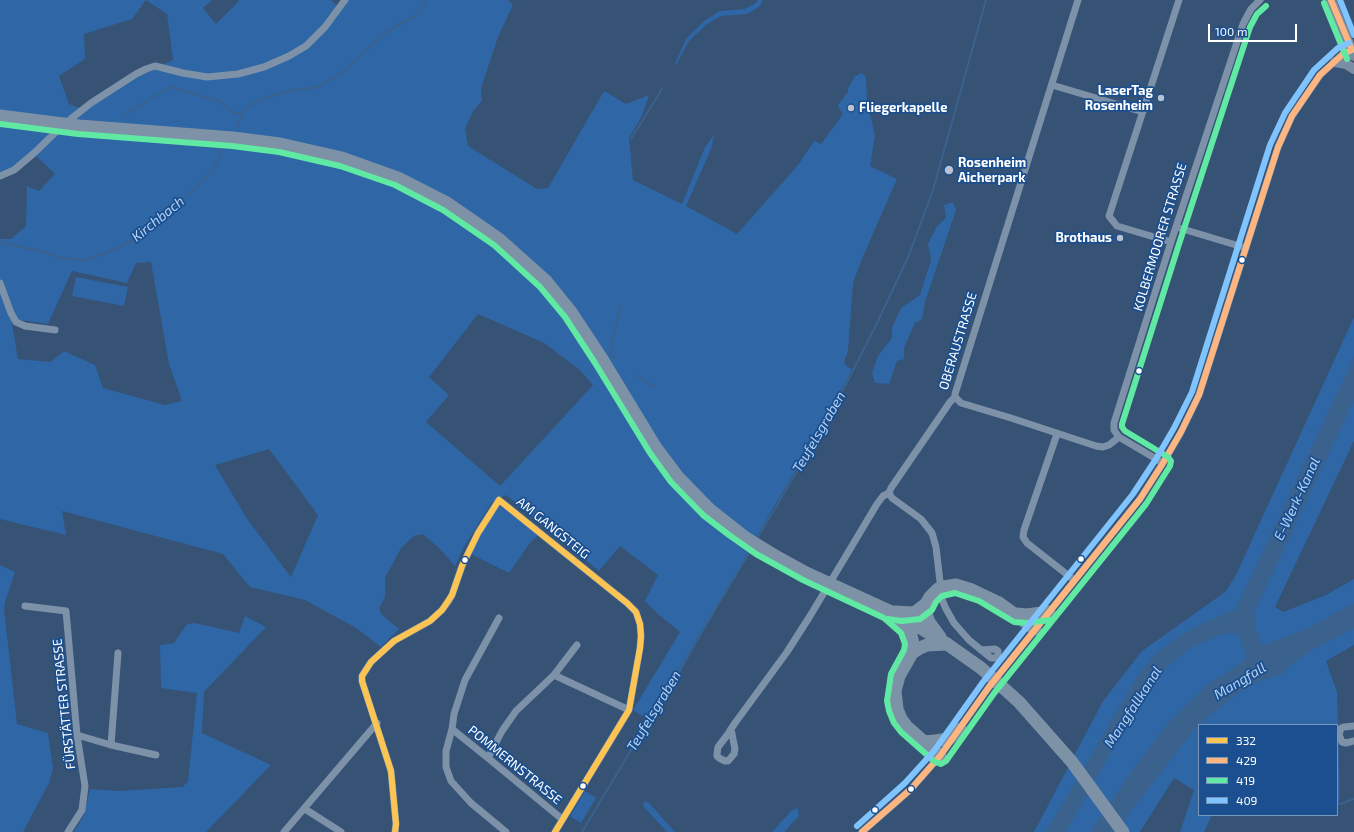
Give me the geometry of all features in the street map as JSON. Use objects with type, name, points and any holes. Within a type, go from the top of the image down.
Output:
[{"type":"highway","points":[[0,116],[79,126],[232,138],[280,144],[342,158],[398,178],[447,203],[505,243],[546,281],[571,312],[602,359],[656,448],[677,476],[709,509],[746,538],[777,557],[806,573],[914,624],[947,644],[981,668],[1019,702],[1072,762],[1122,832]]},
{"type":"highway","points":[[889,611],[912,613],[926,604],[930,597],[938,589],[956,586],[972,590],[999,603],[1035,629]]},
{"type":"highway","points":[[926,604],[926,614],[929,622],[947,644]]},
{"type":"highway","points":[[889,611],[907,628],[911,635],[913,644],[912,653],[899,676],[895,691],[897,709],[901,719],[907,727],[940,756]]},
{"type":"highway","points":[[1016,614],[1027,615],[1050,612]]},
{"type":"highway","points":[[912,653],[927,645],[947,644]]},
{"type":"highway","points":[[923,742],[949,739],[960,729]]},
{"type":"main road","points":[[1331,0],[1353,52]]},
{"type":"main road","points":[[1335,62],[1346,64],[1354,69]]},
{"type":"street","points":[[0,176],[14,170],[34,154],[57,130],[72,118],[136,74],[155,66],[207,77],[238,74],[264,67],[289,56],[306,46],[325,27],[345,0]]},
{"type":"street","name":"OBERAUSTRASSE","points":[[731,729],[798,635],[877,504],[883,496],[890,493],[891,488],[950,402],[955,397],[954,394],[1078,0]]},
{"type":"street","points":[[1171,242],[1117,226],[1109,216],[1179,0]]},
{"type":"street","name":"KOLBERMOORER STRASSE","points":[[1119,437],[1114,430],[1114,423],[1171,242],[1243,24],[1251,9],[1260,0]]},
{"type":"street","points":[[862,832],[911,789],[940,756],[989,687],[1140,499],[1163,463],[1181,432],[1199,395],[1271,165],[1286,128],[1292,116],[1320,75],[1343,54],[1353,52]]},
{"type":"street","points":[[1052,85],[1143,112]]},
{"type":"street","points":[[1176,227],[1246,248]]},
{"type":"street","points":[[0,283],[11,313],[16,322],[25,326],[55,330]]},
{"type":"street","points":[[955,397],[961,403],[1096,446],[1103,447],[1114,442],[1119,437],[1163,463]]},
{"type":"street","points":[[1057,434],[1024,530],[1023,537],[1026,543],[1074,580]]},
{"type":"street","points":[[890,493],[892,498],[921,519],[932,533],[936,547],[942,599],[945,607],[961,632],[981,650]]},
{"type":"street","name":"AM GANGSTEIG","points":[[377,723],[362,681],[363,672],[371,662],[394,641],[430,621],[442,610],[452,595],[462,566],[478,533],[499,500],[627,603],[636,612],[640,624],[641,636],[629,710]]},
{"type":"street","name":"FÜRSTÄTTER STRASSE","points":[[25,606],[66,611],[77,735],[86,786],[82,810],[68,832]]},
{"type":"street","points":[[499,618],[465,680],[454,714],[452,729],[446,751],[446,766],[451,781],[471,803],[506,832]]},
{"type":"street","points":[[488,758],[502,731],[516,711],[554,675],[577,645]]},
{"type":"street","points":[[111,745],[118,654]]},
{"type":"street","points":[[554,675],[629,710],[555,832]]},
{"type":"street","points":[[284,832],[377,723]]},
{"type":"street","points":[[377,723],[391,771],[396,824],[395,832]]},
{"type":"street","points":[[1354,726],[1344,726],[1339,732],[1339,735],[1342,742],[1346,743],[1354,741]]},
{"type":"street","name":"POMMERNSTRASSE","points":[[452,729],[562,819]]},
{"type":"street","points":[[77,735],[111,745],[156,755]]},
{"type":"street","points":[[304,810],[341,832]]},
{"type":"shaded area","points":[[0,0],[146,0],[212,0],[203,8],[216,24],[239,1],[238,0],[331,0],[339,7],[345,0],[508,0],[513,5],[498,37],[481,88],[482,101],[473,111],[465,129],[468,146],[537,189],[548,188],[604,91],[626,104],[649,95],[642,116],[629,138],[633,180],[682,204],[705,147],[714,135],[711,149],[686,206],[737,234],[799,164],[814,141],[821,144],[843,114],[838,105],[848,92],[848,88],[855,76],[862,73],[866,78],[867,101],[875,136],[870,166],[897,179],[853,283],[848,351],[844,362],[847,367],[852,369],[832,410],[775,505],[652,722],[633,710],[680,632],[645,601],[658,575],[620,546],[599,571],[506,495],[492,502],[464,547],[455,566],[438,547],[423,534],[414,536],[401,548],[385,578],[385,597],[379,608],[381,614],[399,629],[381,647],[356,628],[305,600],[250,587],[223,554],[62,511],[66,535],[0,519],[0,239],[11,239],[26,226],[27,186],[39,191],[55,174],[31,151],[19,164],[12,167],[6,173],[0,175]],"holes":[[[146,0],[167,14],[173,60],[79,108],[69,104],[59,76],[85,59],[84,34],[132,19]],[[151,262],[169,364],[182,401],[165,405],[103,388],[95,365],[64,351],[50,362],[18,359],[12,324],[20,320],[48,324],[72,271],[127,283],[136,263]],[[478,314],[544,343],[580,370],[593,385],[500,486],[426,422],[449,395],[429,377]],[[269,449],[318,515],[291,577],[247,519],[215,465]]]},
{"type":"shaded area","points":[[758,0],[763,0],[759,7],[747,14],[721,16],[707,24],[689,41],[676,65],[675,64],[686,39],[704,21],[720,11],[745,9],[756,3]]},
{"type":"shaded area","points":[[953,202],[956,210],[925,302],[922,319],[915,323],[904,348],[904,359],[897,361],[889,384],[875,383],[872,373],[878,356],[892,338],[892,328],[901,308],[920,295],[931,260],[928,244],[937,226],[946,218],[944,205]]},
{"type":"shaded area","points":[[76,277],[128,287],[124,306],[72,296]]},
{"type":"shaded area","points":[[1354,317],[1354,441],[1275,607],[1283,612],[1326,595],[1354,579],[1354,645],[1326,661],[1337,692],[1338,724],[1198,724],[1198,816],[1212,816],[1204,832],[1180,832],[1194,790],[1174,778],[1140,832],[1034,832],[1103,701],[1142,651],[1225,592],[1235,577]]},
{"type":"shaded area","points":[[500,506],[538,535],[530,543],[509,573],[471,554],[476,541]]},
{"type":"shaded area","points":[[0,565],[15,572],[4,609],[17,724],[48,733],[53,769],[49,783],[23,832],[0,832]]},
{"type":"shaded area","points":[[245,616],[266,627],[204,692],[202,733],[271,765],[206,832],[74,832],[84,815],[90,789],[119,791],[183,787],[188,781],[197,693],[161,688],[160,645],[174,643],[187,624],[195,623],[239,633]]},
{"type":"shaded area","points":[[1338,726],[1340,795],[1338,807]]},
{"type":"shaded area","points":[[585,791],[596,798],[581,823],[570,816]]},
{"type":"shaded area","points":[[644,801],[649,803],[675,832],[667,832],[643,806]]},
{"type":"shaded area","points":[[798,808],[799,816],[784,832],[772,832],[792,810]]},
{"type":"water","points":[[1354,357],[1354,400],[1253,615],[1255,616],[1255,627],[1262,645],[1310,627],[1354,603],[1354,628],[1312,650],[1289,666],[1281,675],[1261,680],[1234,696],[1198,724],[1116,832],[1090,832],[1134,768],[1169,722],[1207,685],[1244,661],[1246,654],[1239,636],[1235,633],[1223,634],[1192,647],[1170,664],[1148,691],[1122,733],[1066,832],[1046,832],[1140,672],[1159,651],[1180,636],[1199,625],[1236,609]]},
{"type":"waterway","name":"Kirchbach","points":[[238,126],[242,113],[248,106],[268,97],[294,90],[318,87],[343,72],[389,30],[415,16],[427,0]]},
{"type":"waterway","name":"Teufelsgraben","points":[[757,539],[833,410],[878,321],[909,255],[933,190],[986,0]]},
{"type":"waterway","points":[[124,115],[171,87],[219,101],[232,112],[242,114]]},
{"type":"waterway","points":[[631,139],[662,89]]},
{"type":"waterway","name":"Kirchbach","points":[[0,242],[39,251],[60,258],[84,260],[104,254],[135,239],[196,187],[215,166],[224,146]]},
{"type":"waterway","points":[[615,358],[610,352],[621,304]]},
{"type":"waterway","points":[[637,376],[654,387]]},
{"type":"waterway","name":"Teufelsgraben","points":[[582,832],[752,548]]},
{"type":"waterway","points":[[1338,805],[1354,799]]},
{"type":"transit line","name":"429","points":[[1331,0],[1352,50]]},
{"type":"transit line","name":"409","points":[[1340,0],[1354,35]]},
{"type":"transit line","name":"419","points":[[1324,3],[1347,59]]},
{"type":"transit line","name":"419","points":[[0,124],[78,134],[232,146],[279,152],[340,166],[395,185],[443,210],[494,245],[540,287],[565,317],[650,453],[671,482],[703,515],[756,554],[803,580],[884,618],[901,633],[905,644],[904,650],[891,674],[887,701],[889,711],[894,723],[901,732],[935,762],[941,764],[946,761],[995,692],[1146,504],[1170,466],[1171,461],[1168,457],[1125,431],[1122,424],[1250,27],[1257,14],[1266,6]]},
{"type":"transit line","name":"409","points":[[857,826],[905,783],[934,751],[983,682],[1133,494],[1156,459],[1192,392],[1270,145],[1285,113],[1314,70],[1338,48],[1349,43]]},
{"type":"transit line","name":"429","points":[[862,832],[911,789],[940,756],[989,687],[1140,499],[1163,463],[1181,432],[1199,395],[1278,147],[1292,116],[1320,75],[1343,54],[1352,50]]},
{"type":"transit line","name":"332","points":[[499,500],[627,603],[636,612],[640,624],[640,648],[629,710],[555,832]]},
{"type":"transit line","name":"332","points":[[395,832],[396,824],[391,771],[362,681],[362,676],[371,662],[394,641],[430,621],[442,610],[452,595],[462,566],[478,533],[499,500]]},
{"type":"transit line","name":"419","points":[[888,619],[902,621],[920,619],[932,610],[936,602],[942,596],[955,593],[979,601],[1014,622],[1027,623],[1050,620]]},
{"type":"place","name":"LaserTag Rosenheim","points":[[1161,98]]},
{"type":"place","name":"Fliegerkapelle","points":[[851,108]]},
{"type":"place","name":"Rosenheim Aicherpark","points":[[949,170]]},
{"type":"place","name":"Brothaus","points":[[1120,238]]},
{"type":"water label","name":"E-Werk-Kanal","points":[[1297,499]]},
{"type":"water label","name":"Mangfall","points":[[1240,681]]},
{"type":"water label","name":"Mangfallkanal","points":[[1133,707]]}]
